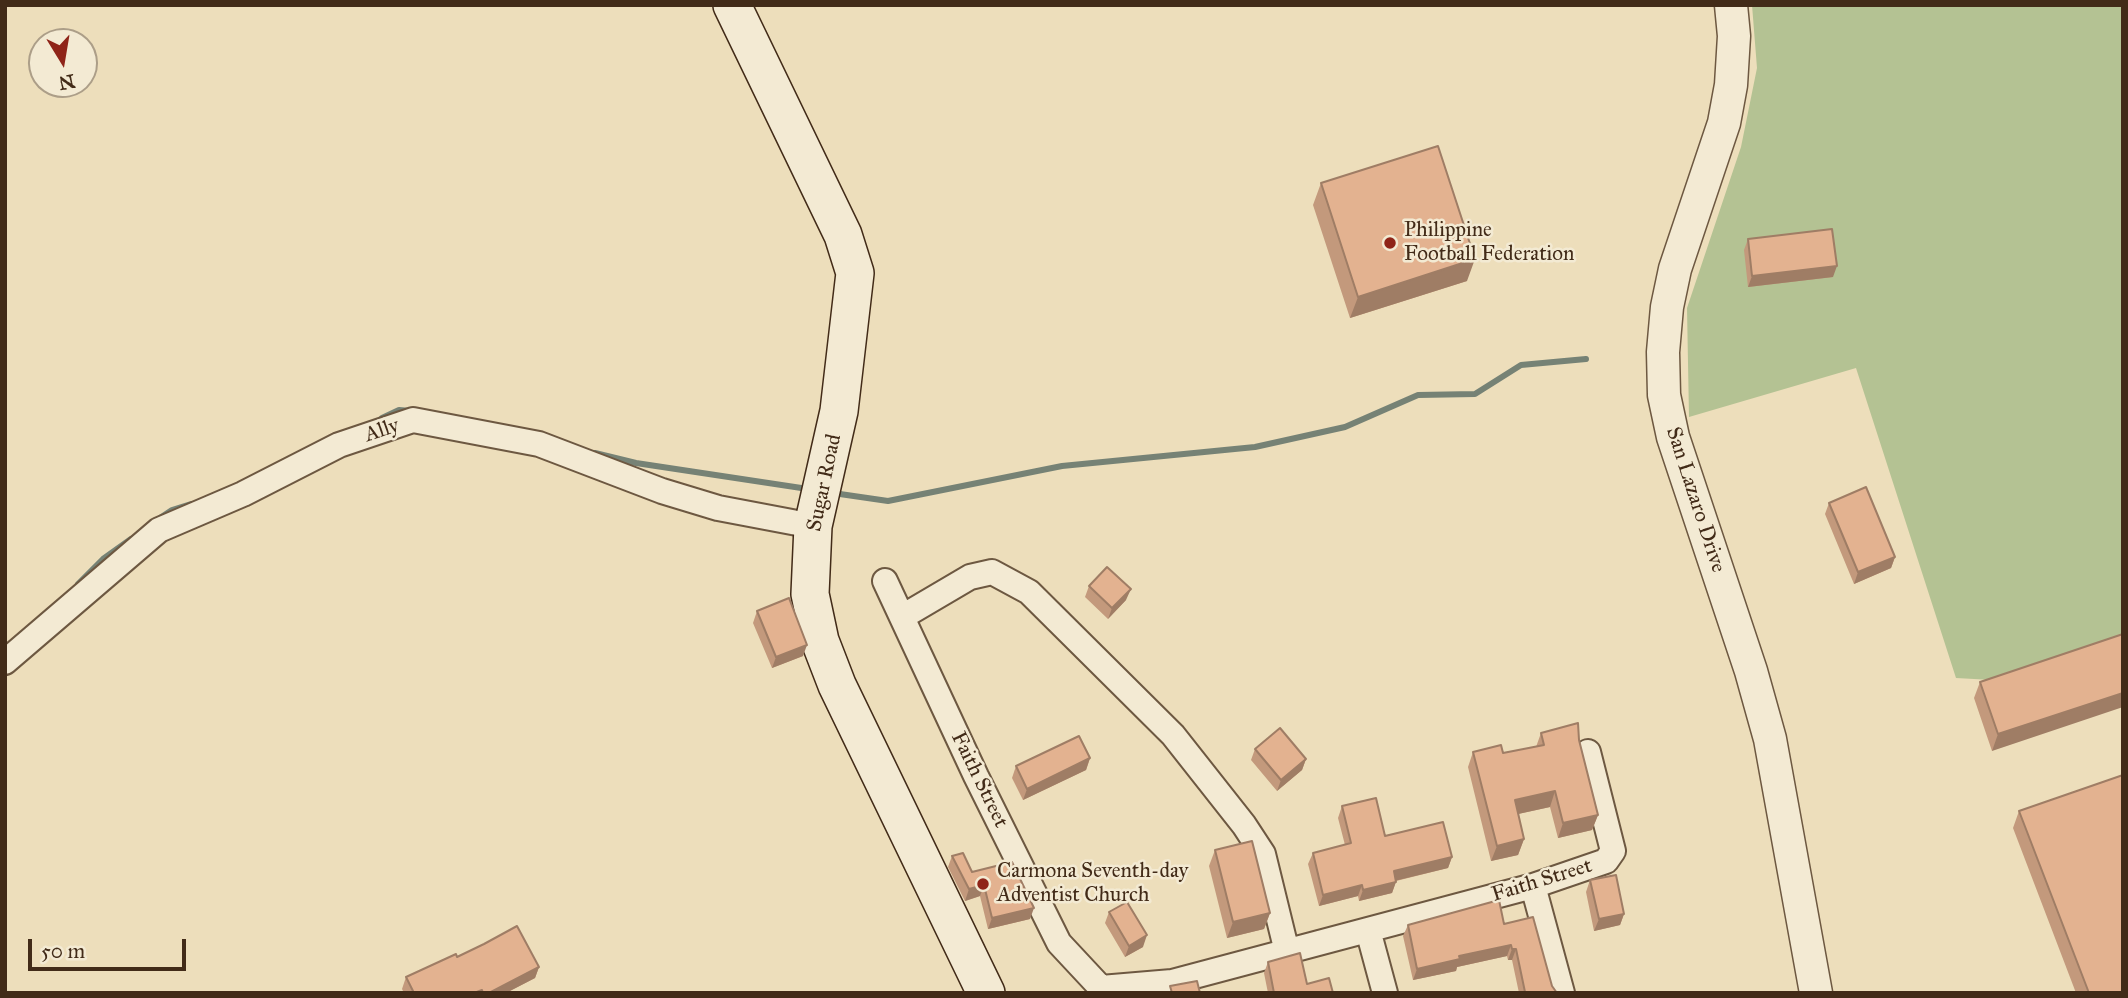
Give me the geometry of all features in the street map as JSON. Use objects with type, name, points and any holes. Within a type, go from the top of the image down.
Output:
[{"type":"main road","name":"Sugar Road","points":[[732,5],[842,235],[855,273],[839,411],[813,526],[810,594],[820,641],[837,685],[986,993]]},
{"type":"street","name":"San Lazaro Drive","points":[[1731,5],[1734,36],[1724,124],[1675,270],[1667,307],[1663,352],[1664,395],[1673,437],[1751,671],[1770,740],[1816,993]]},
{"type":"street","name":"Ally","points":[[5,662],[159,530],[243,494],[339,445],[413,420],[539,444],[662,491],[718,508],[813,526]]},
{"type":"street","points":[[902,617],[970,577],[992,572],[1030,592],[1173,735],[1244,825],[1263,854],[1287,952]]},
{"type":"street","name":"Faith Street","points":[[885,581],[976,776],[1059,943],[1101,988],[1172,982],[1533,886],[1606,862],[1613,851],[1588,752]]},
{"type":"street","points":[[1533,886],[1562,993]]},
{"type":"street","points":[[1368,930],[1385,993]]},
{"type":"green space","points":[[1752,5],[2123,5],[2123,638],[2010,681],[1956,678],[1856,368],[1689,417],[1687,308],[1741,147],[1757,68]]},
{"type":"building","name":"Philippine Football Federation","points":[[1438,146],[1475,259],[1358,297],[1321,183]]},
{"type":"building","points":[[1832,229],[1837,266],[1752,276],[1748,239]]},
{"type":"building","points":[[1866,487],[1895,557],[1858,572],[1829,503]]},
{"type":"building","points":[[1107,567],[1131,589],[1112,608],[1089,586]]},
{"type":"building","points":[[789,598],[807,645],[776,657],[757,611]]},
{"type":"building","points":[[2123,634],[2123,693],[1998,734],[1980,682]]},
{"type":"building","points":[[1578,723],[1579,740],[1598,815],[1563,823],[1555,791],[1515,800],[1524,839],[1497,846],[1473,752],[1501,745],[1503,753],[1544,745],[1541,733]]},
{"type":"building","points":[[1280,728],[1306,759],[1281,780],[1255,749]]},
{"type":"building","points":[[1079,736],[1090,758],[1027,789],[1016,766]]},
{"type":"building","points":[[2123,775],[2123,993],[2089,993],[2019,811]]},
{"type":"building","points":[[1376,798],[1385,836],[1443,822],[1452,857],[1394,871],[1396,882],[1363,890],[1362,885],[1323,895],[1313,853],[1351,843],[1342,806]]},
{"type":"building","points":[[1252,841],[1270,913],[1233,922],[1215,850]]},
{"type":"building","points":[[963,853],[972,872],[1012,862],[1034,908],[992,918],[984,885],[969,889],[952,856]]},
{"type":"building","points":[[1616,875],[1624,914],[1599,919],[1590,880]]},
{"type":"building","points":[[1499,900],[1504,924],[1533,917],[1552,986],[1557,993],[1520,993],[1525,992],[1516,949],[1512,949],[1511,945],[1459,956],[1460,959],[1417,969],[1408,925]]},
{"type":"building","points":[[1127,902],[1147,935],[1129,946],[1109,912]]},
{"type":"building","points":[[517,926],[539,967],[489,993],[483,993],[482,990],[474,993],[414,993],[406,977],[456,954],[457,957]]},
{"type":"building","points":[[1300,953],[1307,984],[1329,978],[1333,993],[1274,993],[1268,962]]},
{"type":"building","points":[[1197,981],[1200,993],[1172,993],[1170,986]]},
{"type":"waterway","points":[[833,493],[888,501],[1062,466],[1255,447],[1345,427],[1418,395],[1475,394],[1521,365],[1586,359]]},
{"type":"waterway","points":[[382,418],[399,410],[411,411]]},
{"type":"waterway","points":[[595,453],[636,463],[808,489]]},
{"type":"waterway","points":[[160,518],[172,510],[191,504]]},
{"type":"waterway","points":[[78,584],[103,559],[131,539]]},
{"type":"place","name":"Philippine Football Federation","points":[[1390,243]]},
{"type":"place","name":"Carmona Seventh-day Adventist Church","points":[[983,884]]}]
